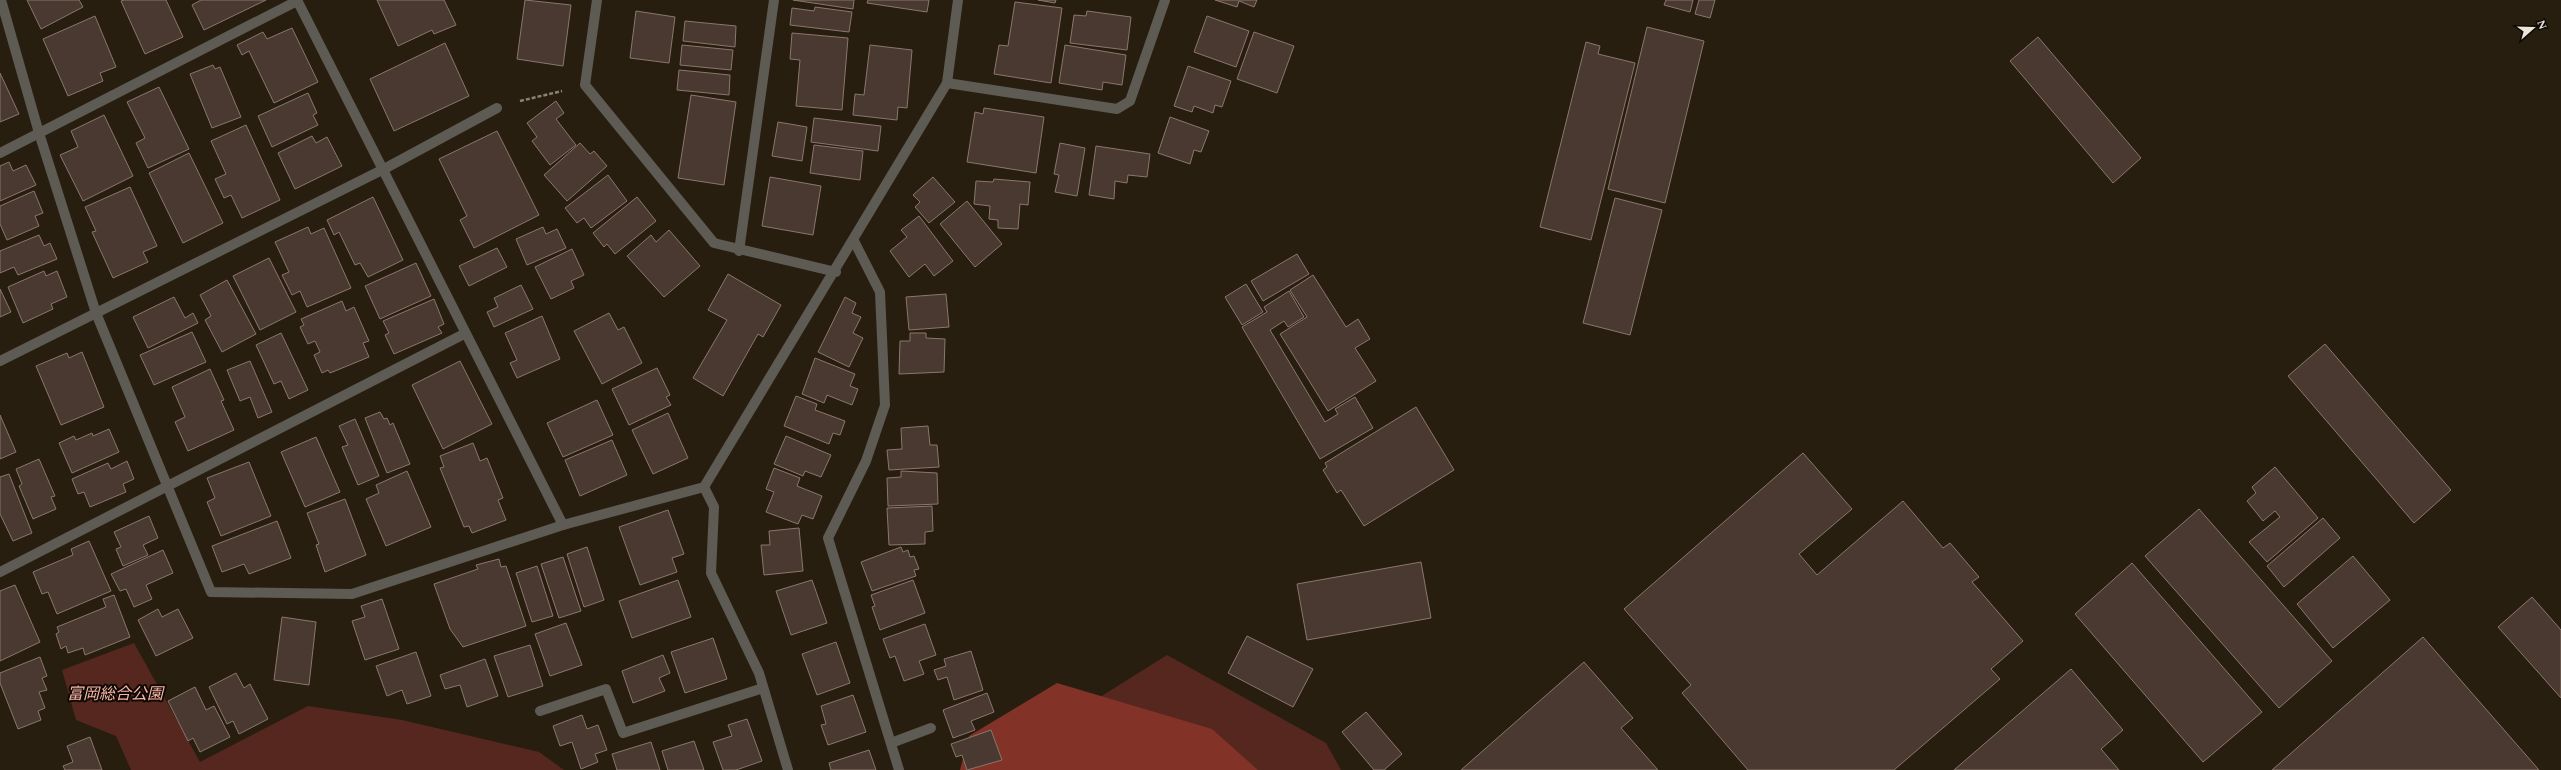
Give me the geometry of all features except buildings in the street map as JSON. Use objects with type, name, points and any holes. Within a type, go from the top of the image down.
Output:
[{"type":"street","points":[[1,0],[39,133],[96,313],[167,488],[212,592],[352,594],[563,525],[704,487],[836,272],[947,83],[958,0]]},
{"type":"street","points":[[597,0],[585,85],[714,243],[740,251],[836,272]]},
{"type":"street","points":[[740,251],[774,0]]},
{"type":"street","points":[[947,83],[1117,109],[1130,101],[1165,0]]},
{"type":"street","points":[[0,153],[297,1],[384,169],[464,334],[563,525]]},
{"type":"street","points":[[0,361],[384,169],[497,108]]},
{"type":"street","points":[[854,241],[880,292],[885,405],[866,461],[828,538],[899,770]]},
{"type":"street","points":[[0,572],[167,488],[464,334]]},
{"type":"street","points":[[704,487],[714,508],[711,573],[763,688],[788,770]]},
{"type":"street","points":[[540,711],[606,689],[623,733],[763,688]]},
{"type":"street","points":[[891,743],[931,728]]},
{"type":"path","points":[[497,108],[585,85]]},
{"type":"green space","name":"富岡総合公園","points":[[134,643],[200,762],[308,706],[402,720],[539,752],[564,770],[131,770],[116,736],[76,720],[62,670]]},
{"type":"green space","points":[[1167,655],[1326,743],[1341,770],[1014,770],[1022,746]]},
{"type":"shaded area","points":[[1057,683],[1212,729],[1258,770],[960,770],[969,736]]}]
